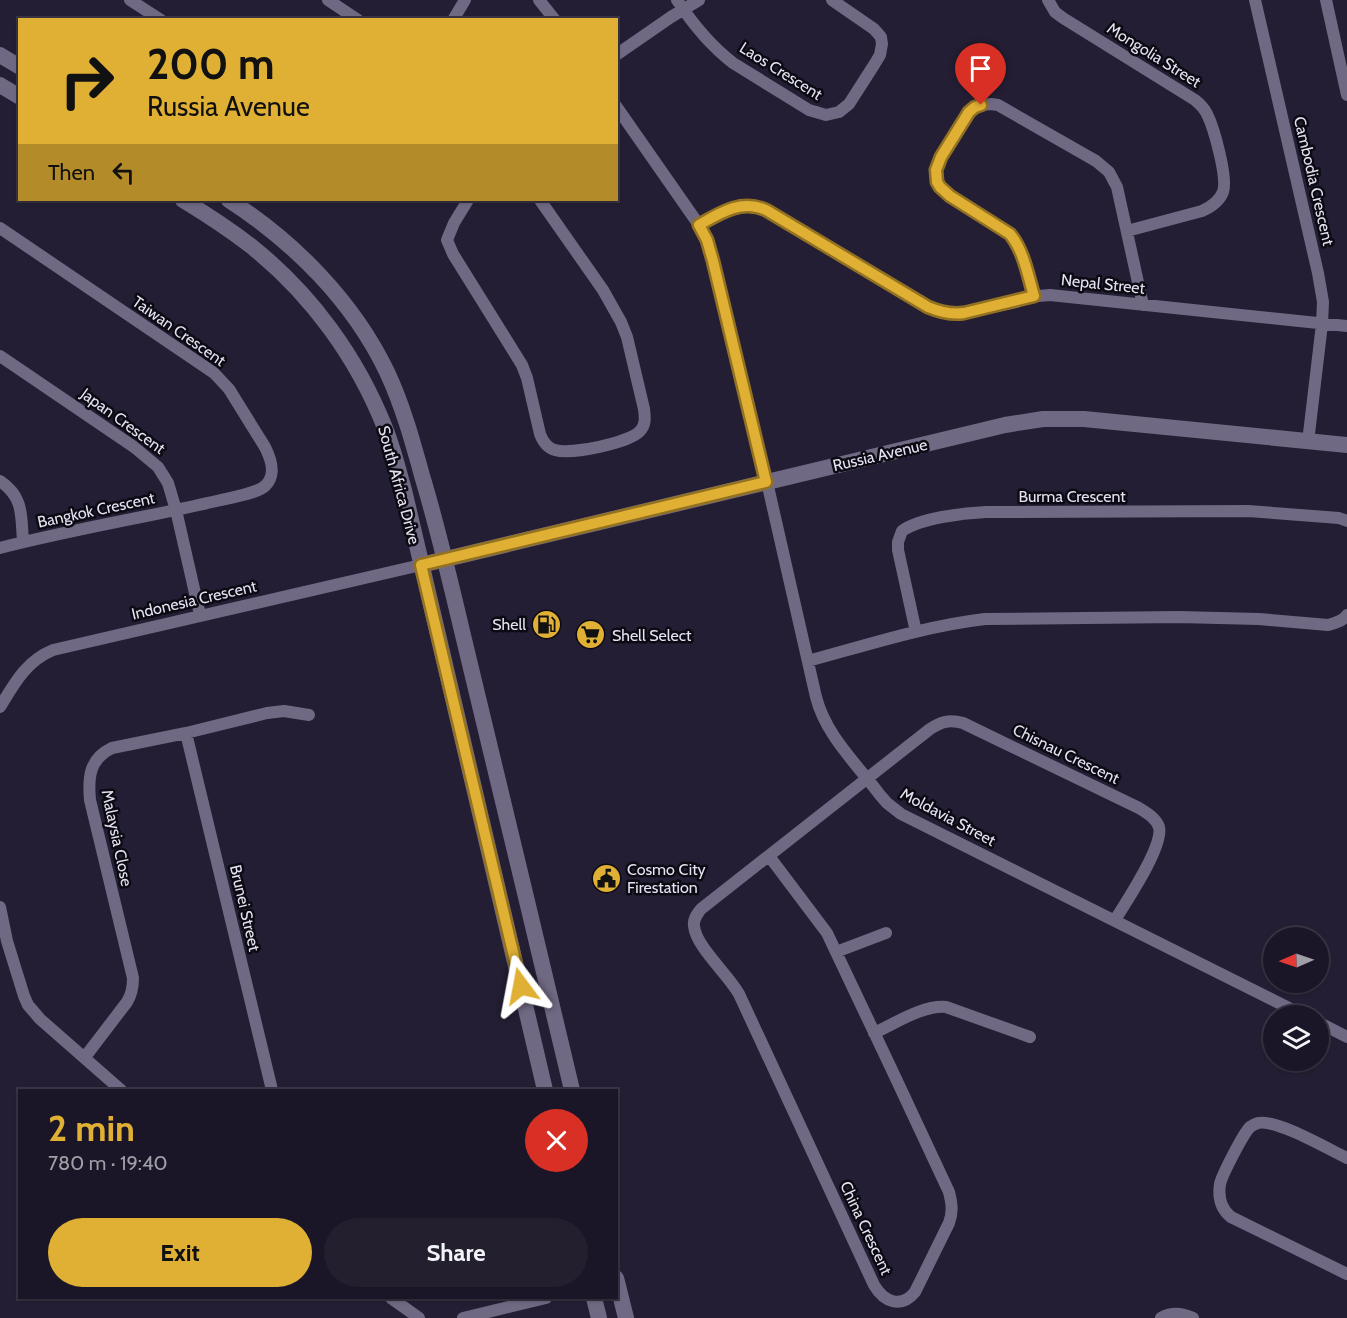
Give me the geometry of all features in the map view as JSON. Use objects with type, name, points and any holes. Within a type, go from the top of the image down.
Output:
[{"type":"street","points":[[130,0],[158,18]]},
{"type":"street","points":[[328,0],[355,18]]},
{"type":"street","points":[[454,18],[465,0]]},
{"type":"street","points":[[539,0],[553,18]]},
{"type":"street","points":[[618,53],[680,5],[699,0]]},
{"type":"street","name":"Laos Crescent","points":[[680,5],[707,38],[733,63],[809,110],[826,116],[839,112],[849,104],[880,55],[882,45],[881,37],[874,28],[832,0]]},
{"type":"street","name":"Mongolia Street","points":[[1048,0],[1055,12],[1063,18],[1195,100],[1210,120],[1224,175],[1224,190],[1218,200],[1202,211],[1127,231]]},
{"type":"street","name":"Cambodia Crescent","points":[[1255,0],[1323,302],[1308,442]]},
{"type":"street","points":[[1326,0],[1347,95]]},
{"type":"street","points":[[0,55],[18,66]]},
{"type":"street","points":[[0,85],[18,96]]},
{"type":"street","points":[[1034,296],[1021,253],[1010,234],[950,196],[937,182],[936,170],[941,157],[969,112],[975,107],[987,104],[998,105],[1102,166],[1113,177],[1143,305]]},
{"type":"street","points":[[618,109],[699,225],[707,240],[766,482]]},
{"type":"street","name":"South Africa Drive","points":[[185,201],[240,237],[282,273],[343,345],[374,403],[392,448],[404,490],[545,1089]]},
{"type":"street","name":"South Africa Drive","points":[[232,201],[262,221],[330,288],[353,316],[373,348],[402,408],[444,559],[572,1089]]},
{"type":"street","points":[[467,201],[447,240],[453,254],[522,365],[543,442],[554,450],[585,451],[638,433],[644,425],[644,409],[621,321],[603,290],[541,201]]},
{"type":"street","name":"Nepal Street","points":[[699,225],[734,207],[752,205],[759,207],[939,312],[964,313],[1034,296],[1050,296],[1347,326]]},
{"type":"street","name":"Taiwan Crescent","points":[[0,228],[200,363],[214,373],[229,389],[270,457],[272,470],[268,482],[263,487],[248,493],[176,510]]},
{"type":"street","name":"Japan Crescent","points":[[0,356],[153,462],[165,476],[176,510],[200,615]]},
{"type":"street","name":"Russia Avenue","points":[[421,565],[1005,425],[1043,419],[1084,419],[1347,446]]},
{"type":"street","name":"Bangkok Crescent","points":[[0,482],[10,489],[19,502],[23,542]]},
{"type":"street","name":"Moldavia Street","points":[[766,482],[819,708],[834,737],[887,803],[902,814],[1283,1005]]},
{"type":"street","name":"Bangkok Crescent","points":[[0,548],[176,510]]},
{"type":"street","name":"Burma Crescent","points":[[916,632],[898,542],[902,531],[917,524],[971,513],[1009,512],[1248,511],[1339,518],[1347,521]]},
{"type":"street","name":"Indonesia Crescent","points":[[0,707],[21,675],[36,659],[59,648],[421,565]]},
{"type":"street","points":[[808,661],[916,632],[985,619],[1179,617],[1328,625],[1338,622],[1347,615]]},
{"type":"street","name":"Malaysia Close","points":[[85,1057],[131,996],[133,985],[90,800],[92,767],[103,752],[112,748],[267,713],[284,711],[309,715]]},
{"type":"street","name":"Chisnau Crescent","points":[[867,778],[939,723],[956,720],[1149,813],[1160,829],[1157,846],[1115,920]]},
{"type":"street","name":"Brunei Street","points":[[186,733],[272,1089]]},
{"type":"street","name":"China Crescent","points":[[769,856],[823,926],[949,1192],[952,1209],[950,1223],[915,1292],[908,1299],[899,1302],[885,1298],[874,1285],[739,994],[695,933],[694,920],[701,909],[867,778]]},
{"type":"street","points":[[0,907],[4,942],[28,1005],[40,1019],[120,1089]]},
{"type":"street","points":[[836,952],[886,933]]},
{"type":"street","points":[[874,1033],[926,1009],[939,1006],[1030,1037]]},
{"type":"street","points":[[1329,1027],[1347,1036]]},
{"type":"street","points":[[1347,1158],[1281,1126],[1266,1122],[1256,1123],[1246,1133],[1222,1179],[1220,1192],[1223,1208],[1231,1218],[1347,1274]]},
{"type":"street","points":[[618,1283],[626,1318]]},
{"type":"street","points":[[392,1299],[419,1318]]},
{"type":"street","points":[[463,1318],[542,1299]]},
{"type":"street","points":[[594,1299],[599,1318]]},
{"type":"street","points":[[1161,1318],[1178,1313],[1193,1318]]},
{"type":"place","name":"Shell","points":[[547,624]]},
{"type":"place","name":"Shell Select","points":[[591,635]]},
{"type":"place","name":"Cosmo City Firestation","points":[[606,878]]},
{"type":"route","points":[[521,986],[421,565],[766,482],[713,261],[707,240],[699,225],[734,207],[752,205],[766,210],[939,312],[964,313],[1034,296],[1023,259],[1010,234],[950,196],[937,182],[936,170],[941,157],[969,112],[981,105]]}]
